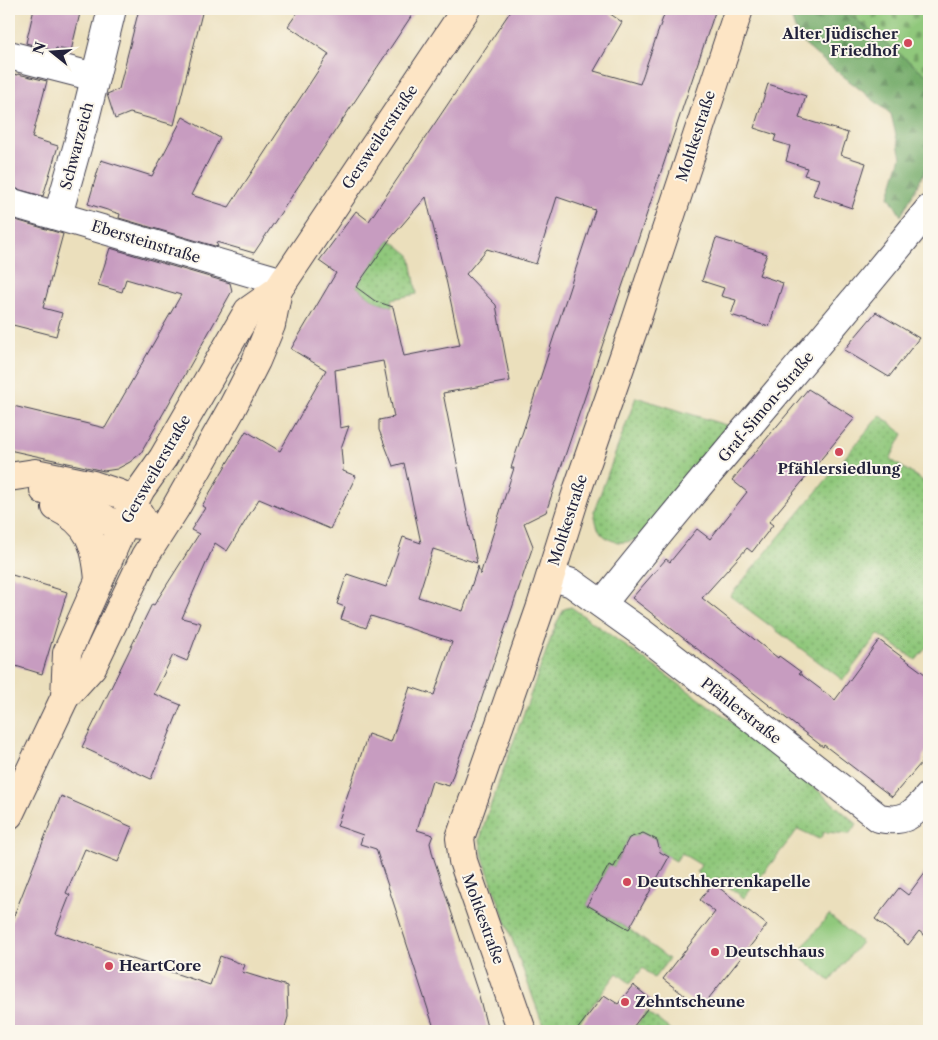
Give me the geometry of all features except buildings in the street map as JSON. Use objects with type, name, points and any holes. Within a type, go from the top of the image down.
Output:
[{"type":"main road","name":"Gersweilerstraße","points":[[65,697],[67,653],[99,580],[134,518],[141,489],[163,458],[248,311],[280,286],[466,9]]},
{"type":"main road","name":"Moltkestraße","points":[[522,1031],[463,862],[460,838],[550,576],[596,433],[633,330],[739,9]]},
{"type":"main road","name":"Gersweilerstraße","points":[[9,815],[65,697],[92,667],[145,556],[175,509],[231,410],[272,325],[280,286]]},
{"type":"main road","points":[[9,480],[35,472],[93,485],[120,494],[134,518],[145,556]]},
{"type":"main road","points":[[9,480],[28,496],[69,513],[81,524],[90,537],[98,564],[99,580]]},
{"type":"main road","points":[[134,518],[175,509]]},
{"type":"street","name":"Schwarzeich","points":[[58,215],[112,9]]},
{"type":"street","points":[[9,55],[95,77]]},
{"type":"street","name":"Ebersteinstraße","points":[[9,202],[58,215],[280,286]]},
{"type":"street","name":"Graf-Simon-Straße","points":[[602,604],[652,541],[861,293],[929,209]]},
{"type":"street","name":"Pfählerstraße","points":[[550,576],[572,583],[642,633],[879,818],[892,820],[908,818],[929,796]]},
{"type":"green space","points":[[796,9],[843,9],[929,77],[929,164],[901,216],[889,196],[901,157],[891,114],[798,38],[792,20]]},
{"type":"green space","name":"Alter Jüdischer Friedhof","points":[[843,9],[929,9],[929,77]]},
{"type":"green space","points":[[390,239],[410,255],[417,294],[392,299],[393,307],[375,301],[356,286]]},
{"type":"green space","points":[[636,397],[732,427],[637,539],[621,542],[610,540],[601,533],[597,526],[594,511]]},
{"type":"green space","points":[[880,415],[903,434],[890,459],[929,485],[929,644],[916,660],[878,634],[843,680],[730,596]]},
{"type":"green space","points":[[571,607],[767,747],[857,824],[849,834],[825,832],[819,839],[798,829],[744,898],[717,878],[712,884],[697,872],[701,865],[681,853],[676,861],[660,852],[657,840],[644,833],[629,838],[614,867],[609,865],[587,905],[629,929],[669,959],[654,978],[643,968],[630,983],[617,973],[576,1027],[580,1031],[545,1031],[484,861],[480,840],[487,815],[556,624],[564,609]]},
{"type":"green space","points":[[829,915],[861,942],[830,981],[797,954]]},
{"type":"green space","points":[[647,1012],[672,1031],[632,1031]]},
{"type":"place","name":"Alter Jüdischer Friedhof","points":[[908,43]]},
{"type":"place","name":"Pfählersiedlung","points":[[839,452]]},
{"type":"place","name":"Deutschherrenkapelle","points":[[627,882]]},
{"type":"place","name":"Deutschhaus","points":[[715,952]]},
{"type":"place","name":"HeartCore","points":[[109,966]]},
{"type":"place","name":"Zehntscheune","points":[[625,1002]]}]
